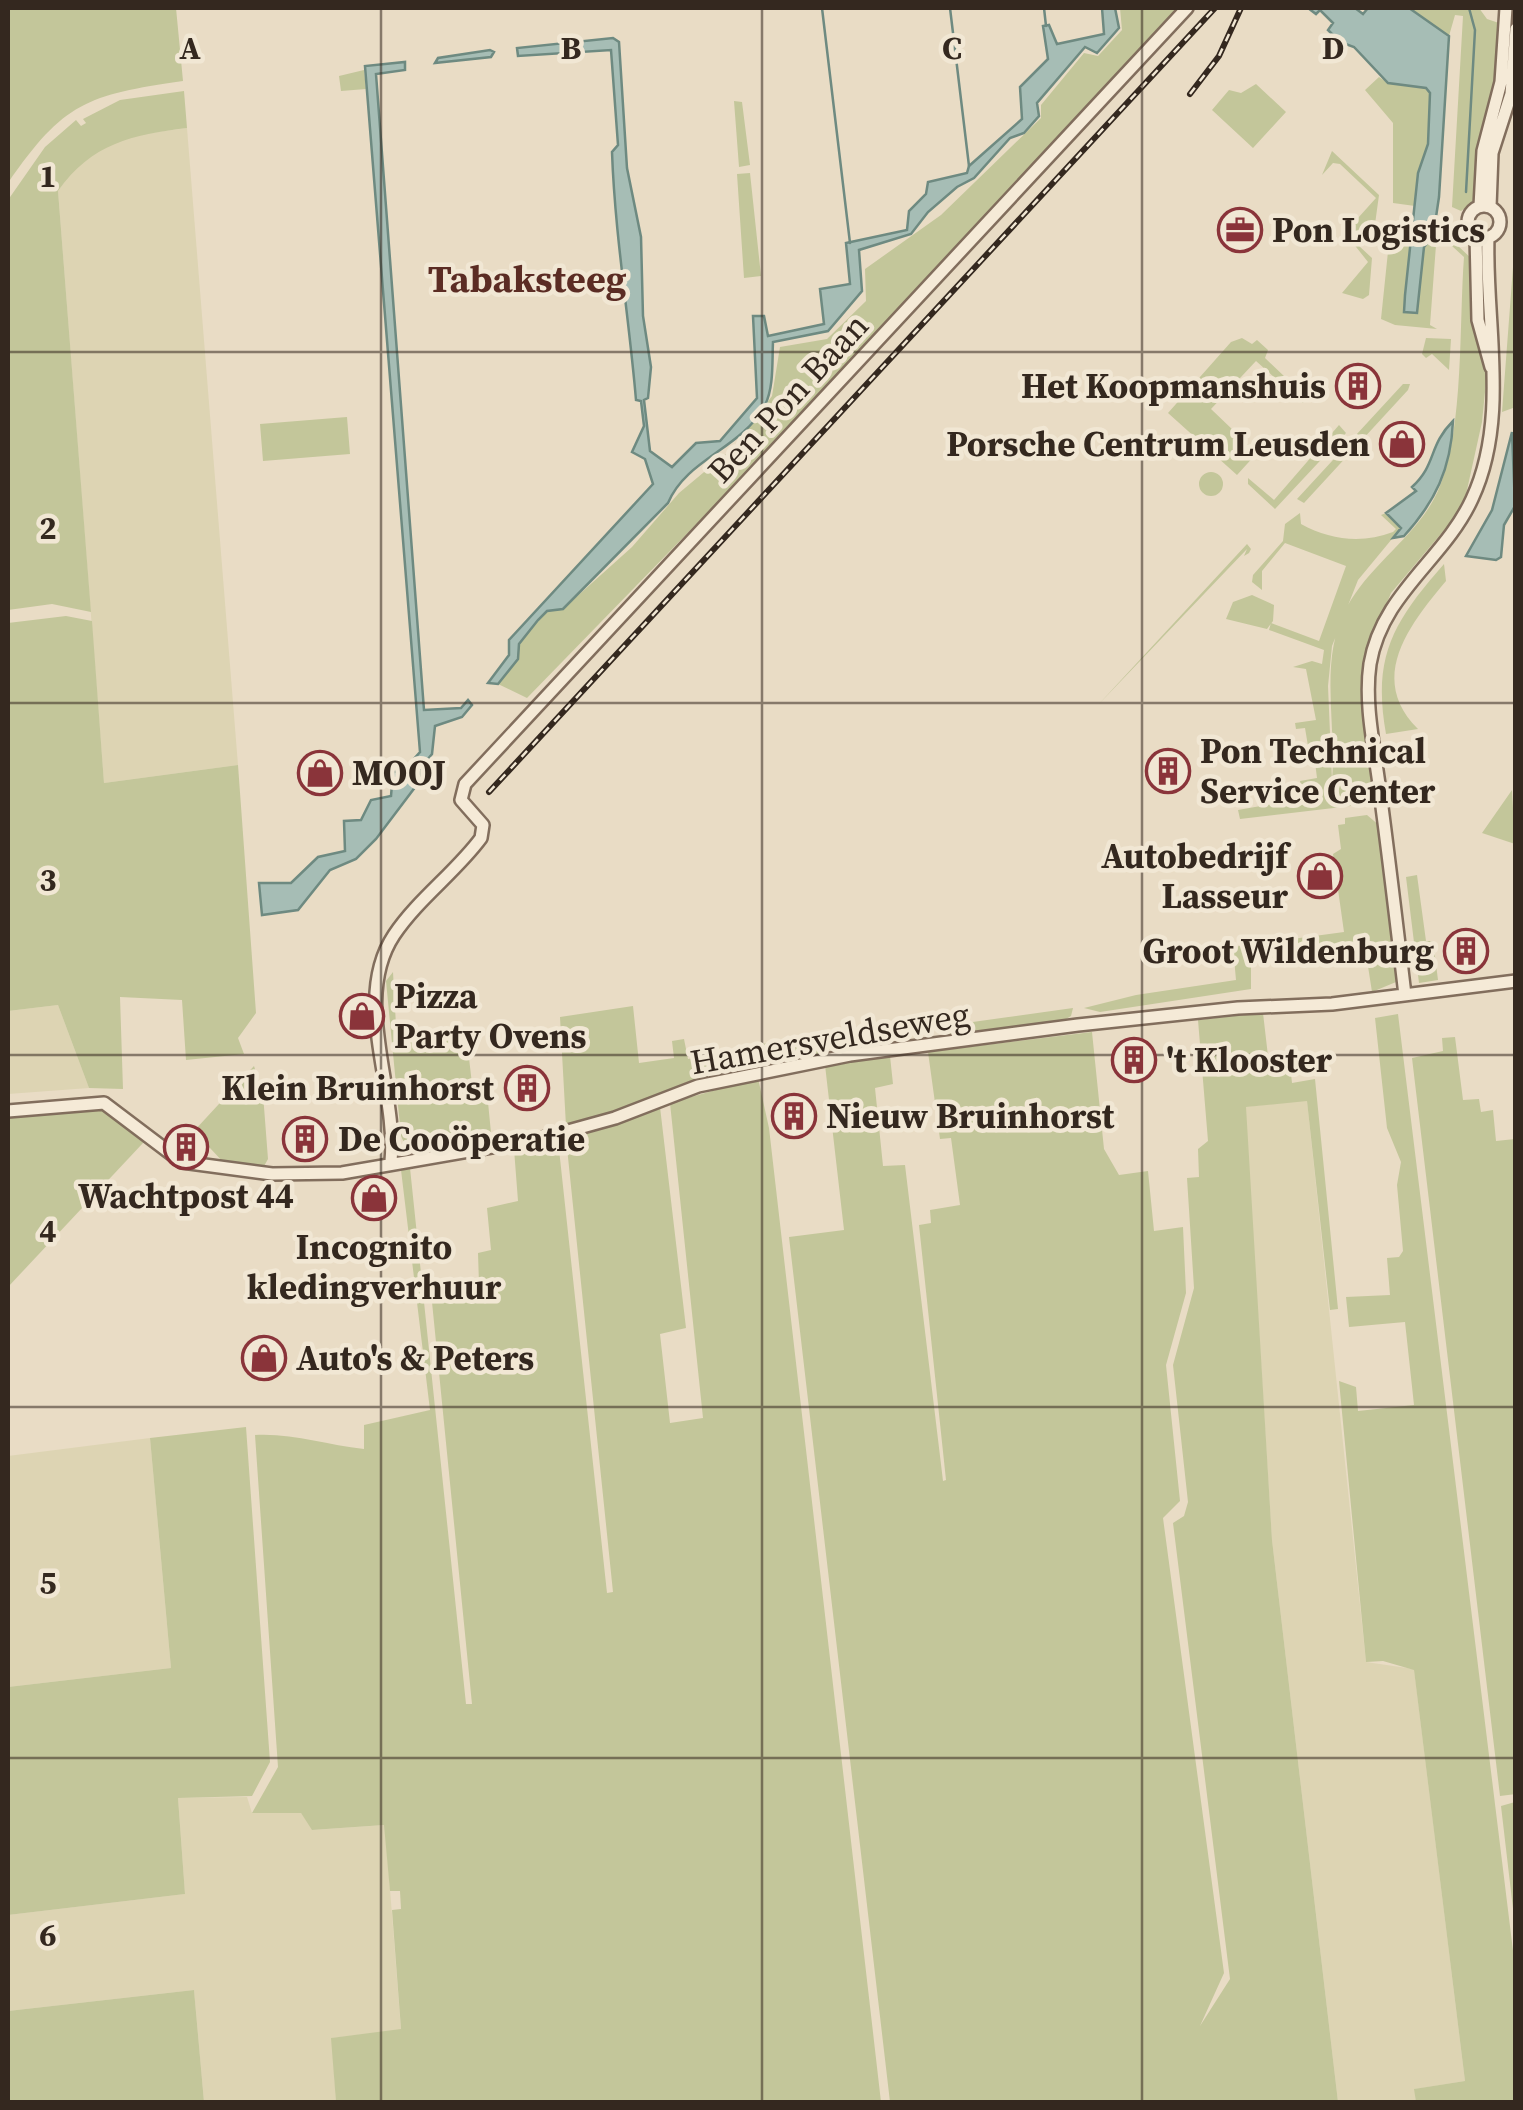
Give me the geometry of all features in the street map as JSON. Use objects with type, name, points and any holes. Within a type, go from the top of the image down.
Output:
[{"type":"street","name":"Ben Pon Baan","points":[[392,1161],[378,1010],[379,972],[400,928],[477,844],[484,829],[463,805],[464,784],[1187,8]]},
{"type":"street","points":[[1482,236],[1500,223],[1485,206],[1486,138],[1501,82],[1506,8]]},
{"type":"street","points":[[1405,995],[1370,714],[1370,665],[1389,609],[1452,534],[1473,496],[1486,454],[1492,367],[1478,320],[1482,236],[1468,220],[1485,206],[1492,153],[1511,94],[1516,29]]},
{"type":"street","name":"Hamersveldseweg","points":[[8,1111],[104,1103],[174,1160],[229,1172],[326,1174],[380,1168],[392,1161],[396,1166],[539,1139],[615,1118],[698,1086],[850,1055],[1078,1025],[1516,981]]},
{"type":"shaded area","points":[[187,128],[238,765],[104,783],[58,191],[74,168],[100,148],[134,135]]},
{"type":"shaded area","points":[[58,1005],[89,1088],[8,1094],[8,1011]]},
{"type":"shaded area","points":[[1307,1100],[1366,1662],[1414,1669],[1465,2081],[1415,2089],[1416,2102],[1338,2102],[1272,1540],[1245,1107]]},
{"type":"shaded area","points":[[150,1438],[171,1668],[8,1687],[8,1456]]},
{"type":"shaded area","points":[[247,1797],[252,1813],[301,1813],[313,1830],[385,1825],[401,2030],[332,2038],[336,2102],[204,2102],[194,1990],[8,2011],[8,1915],[185,1894],[178,1798]]},
{"type":"green space","points":[[176,8],[183,81],[123,91],[80,107],[45,135],[8,183],[8,10]]},
{"type":"green space","points":[[1120,8],[1177,8],[817,400],[527,698],[498,684],[518,659],[519,644],[538,620],[547,611],[563,609],[632,547],[679,493],[734,447],[772,396],[780,347],[827,339],[866,301],[865,269],[941,215],[1041,118],[1041,105],[1084,53],[1098,56],[1122,30]]},
{"type":"green space","points":[[1409,8],[1479,8],[1487,19],[1502,24],[1498,87],[1477,199],[1461,211],[1452,207],[1463,16],[1455,15],[1449,36]]},
{"type":"green space","points":[[364,70],[366,89],[341,91],[339,76]]},
{"type":"green space","points":[[1379,77],[1388,83],[1426,88],[1430,93],[1428,144],[1418,173],[1415,206],[1393,203],[1393,123],[1365,90]]},
{"type":"green space","points":[[1256,84],[1286,112],[1253,148],[1212,110],[1229,90],[1241,93]]},
{"type":"green space","points":[[184,91],[187,128],[115,144],[85,162],[58,191],[91,612],[52,604],[8,610],[8,200],[45,147],[76,120],[81,126],[86,123],[83,119],[120,100]]},
{"type":"green space","points":[[734,101],[742,102],[750,165],[739,167]]},
{"type":"green space","points":[[1332,151],[1379,195],[1372,246],[1349,228],[1376,198],[1340,164],[1333,163],[1322,175]]},
{"type":"green space","points":[[750,173],[761,276],[744,278],[737,174]]},
{"type":"green space","points":[[1434,228],[1440,229],[1474,261],[1487,372],[1482,422],[1465,499],[1451,522],[1391,593],[1369,647],[1374,792],[1359,805],[1240,819],[1238,810],[1290,801],[1284,800],[1281,785],[1302,789],[1300,781],[1317,778],[1313,746],[1308,746],[1305,728],[1296,729],[1295,723],[1316,720],[1306,669],[1293,667],[1312,661],[1322,664],[1324,650],[1269,630],[1271,623],[1319,641],[1346,566],[1285,543],[1262,571],[1262,590],[1252,582],[1253,575],[1283,541],[1285,524],[1300,513],[1301,524],[1323,534],[1346,538],[1370,538],[1393,532],[1396,529],[1381,515],[1386,513],[1401,528],[1358,580],[1348,605],[1432,503],[1448,462],[1457,405],[1464,257],[1452,246],[1436,245],[1430,325],[1437,329],[1395,325],[1381,319],[1389,242],[1413,231],[1404,311],[1417,313],[1424,246],[1433,237]],"holes":[[[1336,635],[1330,692],[1332,781],[1328,686]]]},
{"type":"green space","points":[[1345,233],[1372,258],[1369,295],[1363,299],[1342,293],[1368,262]]},
{"type":"green space","points":[[1514,254],[1513,408],[1502,412]]},
{"type":"green space","points":[[1242,338],[1252,344],[1257,340],[1268,350],[1265,358],[1306,397],[1303,403],[1256,361],[1211,409],[1257,453],[1237,475],[1168,413],[1231,342]]},
{"type":"green space","points":[[1426,338],[1451,339],[1449,370],[1432,354],[1426,358],[1422,354]]},
{"type":"green space","points":[[1403,384],[1410,384],[1408,390],[1304,503],[1297,499]]},
{"type":"green space","points":[[347,417],[350,454],[263,461],[260,424]]},
{"type":"green space","points":[[1339,425],[1346,433],[1275,509],[1248,484],[1248,478],[1274,500]]},
{"type":"green space","points":[[1211,472],[1223,484],[1211,496],[1199,484]]},
{"type":"green space","points":[[1247,544],[1249,553],[1244,556],[1247,549],[1098,705]]},
{"type":"green space","points":[[1444,564],[1446,581],[1407,634],[1395,672],[1403,710],[1418,729],[1386,734],[1382,683],[1391,641],[1412,604]]},
{"type":"green space","points":[[1252,595],[1274,605],[1273,621],[1267,629],[1226,619],[1233,602]]},
{"type":"green space","points":[[66,616],[92,621],[104,783],[238,765],[256,1013],[238,1038],[244,1054],[186,1060],[182,1000],[120,997],[123,1089],[89,1088],[58,1005],[8,1011],[8,623]]},
{"type":"green space","points":[[1512,790],[1515,844],[1482,833]]},
{"type":"green space","points":[[1367,815],[1380,826],[1396,982],[1372,992],[1365,947],[1251,962],[1251,989],[1100,1012],[1084,1008],[1136,995],[1236,980],[1233,947],[1344,932],[1333,854],[1341,849],[1338,825],[1345,824],[1345,818]]},
{"type":"green space","points":[[1417,875],[1426,941],[1433,941],[1438,980],[1419,983],[1406,877]]},
{"type":"green space","points":[[393,972],[397,1043],[466,1032],[472,1084],[486,1082],[492,1143],[411,1158],[401,1136],[386,981]]},
{"type":"green space","points":[[633,1006],[639,1063],[674,1058],[672,1041],[684,1039],[688,1059],[826,1031],[826,1055],[687,1082],[610,1114],[566,1126],[560,1017]]},
{"type":"green space","points":[[1073,1008],[1071,1016],[1063,1021],[947,1039],[944,1026]]},
{"type":"green space","points":[[1263,1013],[1268,1056],[1289,1056],[1292,1083],[1315,1079],[1338,1309],[1330,1310],[1307,1101],[1246,1107],[1272,1540],[1338,2102],[890,2102],[789,1237],[844,1230],[825,1065],[890,1056],[893,1084],[875,1088],[883,1166],[905,1165],[943,1481],[946,1480],[919,1225],[931,1223],[930,1210],[960,1205],[951,1138],[940,1139],[928,1052],[1092,1032],[1104,1149],[1119,1175],[1148,1171],[1154,1231],[1183,1227],[1186,1293],[1166,1365],[1180,1501],[1163,1518],[1224,1973],[1200,2026],[1230,1979],[1173,1523],[1184,1516],[1188,1502],[1173,1365],[1194,1288],[1187,1178],[1199,1177],[1198,1149],[1208,1141],[1198,1020]]},
{"type":"green space","points":[[1398,1014],[1515,1967],[1515,2102],[1416,2102],[1414,2089],[1465,2081],[1414,1670],[1383,1661],[1366,1662],[1339,1381],[1356,1387],[1358,1411],[1414,1405],[1405,1322],[1349,1327],[1346,1297],[1390,1295],[1387,1258],[1399,1257],[1403,1251],[1397,1185],[1401,1162],[1387,1128],[1375,1018]]},
{"type":"green space","points":[[1455,1037],[1463,1100],[1479,1099],[1481,1112],[1493,1110],[1496,1141],[1515,1139],[1516,1794],[1500,1796],[1412,1058],[1443,1051],[1442,1038]]},
{"type":"green space","points":[[254,1066],[263,1094],[268,1159],[263,1168],[225,1164],[194,1131]]},
{"type":"green space","points":[[758,1078],[769,1128],[881,2102],[336,2102],[331,2038],[401,2029],[392,1910],[401,1909],[400,1891],[390,1891],[384,1825],[312,1830],[301,1813],[252,1813],[278,1767],[255,1435],[296,1437],[364,1449],[364,1425],[430,1410],[401,1170],[410,1168],[466,1704],[472,1704],[431,1292],[479,1284],[478,1253],[491,1250],[487,1208],[518,1201],[514,1149],[558,1140],[607,1593],[613,1592],[566,1138],[660,1107],[686,1328],[660,1334],[670,1423],[703,1418],[670,1103]]},
{"type":"green space","points":[[102,1109],[121,1118],[149,1143],[143,1143],[8,1287],[8,1114]]},
{"type":"green space","points":[[246,1427],[270,1762],[252,1796],[178,1798],[185,1894],[8,1915],[8,1687],[171,1668],[150,1438]]},
{"type":"green space","points":[[1516,1803],[1515,1926],[1501,1806]]},
{"type":"green space","points":[[194,1990],[204,2102],[8,2102],[8,2011]]},
{"type":"water","points":[[1102,8],[1115,8],[1119,28],[1097,53],[1085,47],[1037,103],[1039,116],[1024,133],[1010,138],[974,178],[928,212],[911,234],[859,250],[862,291],[828,331],[773,342],[770,390],[755,420],[688,475],[668,503],[563,609],[547,611],[519,644],[518,659],[498,684],[488,683],[509,655],[509,640],[653,484],[645,459],[632,452],[644,426],[641,401],[636,400],[616,215],[612,152],[618,145],[611,50],[518,56],[517,48],[613,38],[619,42],[627,168],[641,237],[643,316],[651,367],[648,398],[644,400],[650,451],[672,467],[696,443],[720,441],[757,398],[753,316],[764,316],[768,336],[824,324],[820,289],[850,284],[846,243],[907,230],[909,211],[926,194],[928,182],[967,173],[969,166],[1022,119],[1020,87],[1048,59],[1043,26],[1049,25],[1057,44],[1104,34]]},
{"type":"water","points":[[1308,8],[1355,8],[1363,14],[1368,8],[1409,8],[1449,36],[1439,197],[1433,237],[1424,247],[1417,313],[1404,312],[1405,295],[1418,173],[1428,144],[1430,93],[1426,88],[1388,83],[1354,47],[1340,42],[1328,30],[1333,23],[1320,10],[1316,14]]},
{"type":"water","points":[[494,52],[491,57],[435,63],[438,58]]},
{"type":"water","points":[[405,62],[405,70],[376,74],[424,710],[461,708],[468,700],[472,705],[462,717],[435,726],[432,754],[419,770],[419,782],[356,859],[330,870],[298,910],[262,915],[259,883],[291,883],[318,857],[345,851],[344,821],[361,820],[371,800],[391,796],[393,772],[403,771],[420,752],[365,66]]},
{"type":"water","points":[[1453,421],[1445,470],[1433,497],[1404,536],[1393,538],[1401,528],[1386,513],[1416,491],[1412,487]]},
{"type":"water","points":[[1512,432],[1515,506],[1504,525],[1501,557],[1496,560],[1466,556],[1492,510]]},
{"type":"waterway","points":[[822,8],[850,243]]},
{"type":"waterway","points":[[950,8],[969,166]]},
{"type":"waterway","points":[[1044,8],[1046,26]]},
{"type":"waterway","points":[[1466,192],[1475,30],[1469,8]]},
{"type":"railway","points":[[489,792],[1215,8]]},
{"type":"railway","points":[[1190,94],[1219,56],[1241,8]]},
{"type":"place","name":"Pon Logistics","points":[[1240,230]]},
{"type":"place","name":"Het Koopmanshuis","points":[[1358,386]]},
{"type":"place","name":"Porsche Centrum Leusden","points":[[1402,444]]},
{"type":"place","name":"Pon Technical Service Center","points":[[1168,771]]},
{"type":"place","name":"MOOJ","points":[[320,773]]},
{"type":"place","name":"Autobedrijf Lasseur","points":[[1320,876]]},
{"type":"place","name":"Groot Wildenburg","points":[[1466,951]]},
{"type":"place","name":"Pizza Party Ovens","points":[[362,1016]]},
{"type":"place","name":"'t Klooster","points":[[1134,1060]]},
{"type":"place","name":"Klein Bruinhorst","points":[[527,1088]]},
{"type":"place","name":"Nieuw Bruinhorst","points":[[794,1116]]},
{"type":"place","name":"De Cooöperatie","points":[[305,1139]]},
{"type":"place","name":"Wachtpost 44","points":[[186,1147]]},
{"type":"place","name":"Incognito kledingverhuur","points":[[374,1198]]},
{"type":"place","name":"Auto's & Peters","points":[[264,1358]]},
{"type":"district","name":"Tabaksteeg","points":[[527,279]]}]
